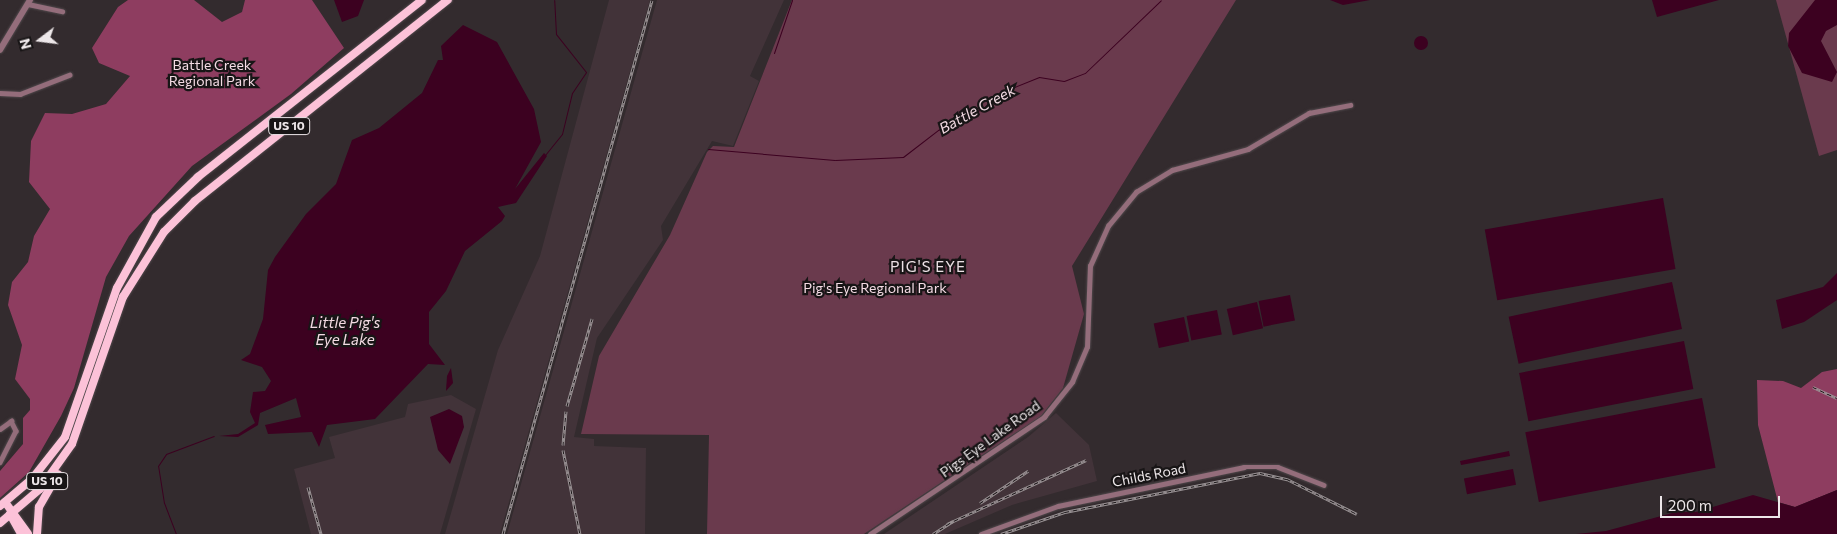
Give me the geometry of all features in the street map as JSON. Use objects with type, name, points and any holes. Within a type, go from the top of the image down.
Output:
[{"type":"highway","name":"US 10","points":[[3,504],[42,469],[65,436],[123,272],[156,217],[191,182],[422,0]]},
{"type":"highway","name":"US 10","points":[[0,523],[13,514],[49,479],[72,444],[124,297],[164,232],[195,201],[448,0]]},
{"type":"highway","points":[[37,534],[39,507],[72,444]]},
{"type":"highway","points":[[3,504],[28,534]]},
{"type":"highway","points":[[13,514],[21,534]]},
{"type":"street","points":[[0,50],[30,2],[62,11]]},
{"type":"street","points":[[0,93],[20,94],[69,75]]},
{"type":"street","name":"Pigs Eye Lake Road","points":[[870,534],[1044,417],[1072,382],[1087,347],[1092,260],[1108,226],[1136,192],[1172,170],[1248,149],[1309,113],[1350,105]]},
{"type":"street","points":[[0,429],[11,421],[16,431],[0,462]]},
{"type":"street","name":"Childs Road","points":[[980,534],[1058,506],[1244,467],[1278,467],[1324,485]]},
{"type":"shaded area","points":[[609,0],[650,0],[500,534],[445,534],[498,350],[540,256]]},
{"type":"shaded area","points":[[657,0],[784,0],[750,76],[759,81],[733,146],[712,141],[661,226],[663,240],[597,338],[574,437],[594,439],[594,446],[646,448],[645,534],[507,534]]},
{"type":"shaded area","points":[[451,395],[476,409],[440,534],[311,534],[294,469],[335,458],[329,437],[405,417],[408,404]]},
{"type":"shaded area","points":[[1056,413],[1089,445],[1097,481],[1012,505],[945,534],[884,534],[1028,437]]},
{"type":"green space","name":"Battle Creek Regional Park","points":[[128,0],[194,0],[222,22],[242,12],[245,0],[312,0],[344,48],[291,94],[192,166],[129,236],[106,277],[74,388],[61,416],[29,472],[0,498],[0,471],[23,444],[23,418],[30,410],[30,399],[15,379],[22,345],[8,305],[12,282],[28,262],[34,236],[50,209],[29,182],[31,141],[45,113],[72,114],[106,104],[130,76],[99,63],[92,48],[118,7]]},
{"type":"green space","name":"Pig's Eye Regional Park","points":[[792,0],[1236,0],[1072,266],[1084,314],[1063,388],[1041,416],[864,534],[707,534],[709,435],[581,434],[599,356],[670,235],[707,152],[713,146],[734,147]]},
{"type":"green space","points":[[1776,0],[1837,0],[1837,150],[1819,156]]},
{"type":"green space","points":[[1837,369],[1837,490],[1795,507],[1778,502],[1758,425],[1757,380],[1783,381],[1801,388],[1822,372]]},
{"type":"water","points":[[334,0],[364,0],[358,16],[342,22]]},
{"type":"water","points":[[1330,0],[1370,0],[1343,5]]},
{"type":"water","points":[[1652,0],[1719,0],[1657,17]]},
{"type":"water","points":[[1815,0],[1837,0],[1837,25],[1826,31],[1821,41],[1837,72],[1832,82],[1802,73],[1788,46],[1789,33]]},
{"type":"water","name":"Little Pig's Eye Lake","points":[[463,25],[497,42],[534,109],[541,142],[515,189],[544,153],[547,156],[516,203],[498,207],[505,216],[502,221],[465,251],[446,291],[429,312],[429,344],[445,365],[428,364],[375,419],[327,425],[319,447],[312,432],[268,434],[265,425],[301,417],[296,398],[260,413],[258,425],[238,437],[219,436],[238,434],[255,423],[250,412],[253,392],[265,391],[271,381],[262,367],[241,360],[250,354],[263,319],[268,270],[275,257],[306,214],[336,184],[352,140],[379,128],[422,93],[438,60],[443,60],[441,46]]},
{"type":"water","points":[[1418,36],[1424,36],[1428,43],[1424,50],[1418,50],[1414,46],[1414,40]]},
{"type":"water","points":[[1663,198],[1676,269],[1497,300],[1485,229]]},
{"type":"water","points":[[1837,273],[1837,300],[1804,322],[1782,329],[1776,300],[1823,287]]},
{"type":"water","points":[[1672,282],[1682,329],[1519,364],[1509,317]]},
{"type":"water","points":[[1290,295],[1295,321],[1264,327],[1259,301]]},
{"type":"water","points":[[1257,302],[1263,328],[1233,335],[1227,309]]},
{"type":"water","points":[[1217,310],[1222,335],[1191,340],[1187,316]]},
{"type":"water","points":[[1184,317],[1189,341],[1159,348],[1154,323]]},
{"type":"water","points":[[1684,341],[1693,389],[1528,421],[1519,373]]},
{"type":"water","points":[[451,368],[453,383],[446,391],[447,376]]},
{"type":"water","points":[[1702,398],[1716,468],[1539,502],[1525,432]]},
{"type":"water","points":[[449,409],[462,416],[464,427],[450,464],[438,450],[430,417]]},
{"type":"water","points":[[1509,451],[1510,456],[1461,465],[1460,461]]},
{"type":"water","points":[[1513,469],[1516,485],[1467,494],[1464,479]]},
{"type":"water","points":[[1837,490],[1837,534],[1576,534],[1606,531],[1676,512],[1696,512],[1753,495],[1795,507]]},
{"type":"waterway","points":[[545,155],[562,134],[572,93],[586,72],[556,34],[554,0]]},
{"type":"waterway","points":[[774,53],[792,0]]},
{"type":"waterway","name":"Battle Creek","points":[[708,149],[835,160],[903,157],[938,130],[982,109],[1002,92],[1039,77],[1064,81],[1085,73],[1161,0]]},
{"type":"waterway","points":[[176,534],[164,503],[158,466],[166,454],[214,436]]},
{"type":"railway","points":[[503,534],[652,0]]},
{"type":"railway","points":[[567,406],[592,319]]},
{"type":"railway","points":[[1813,387],[1837,398]]},
{"type":"railway","points":[[563,445],[566,411]]},
{"type":"railway","points":[[563,450],[580,534]]},
{"type":"railway","points":[[947,524],[1086,460]]},
{"type":"railway","points":[[980,503],[1028,471]]},
{"type":"railway","points":[[1001,534],[1065,512],[1260,473],[1287,479],[1357,514]]},
{"type":"railway","points":[[308,487],[321,534]]},
{"type":"railway","points":[[933,534],[953,521]]},
{"type":"district","name":"PIG'S EYE","points":[[928,267]]}]
